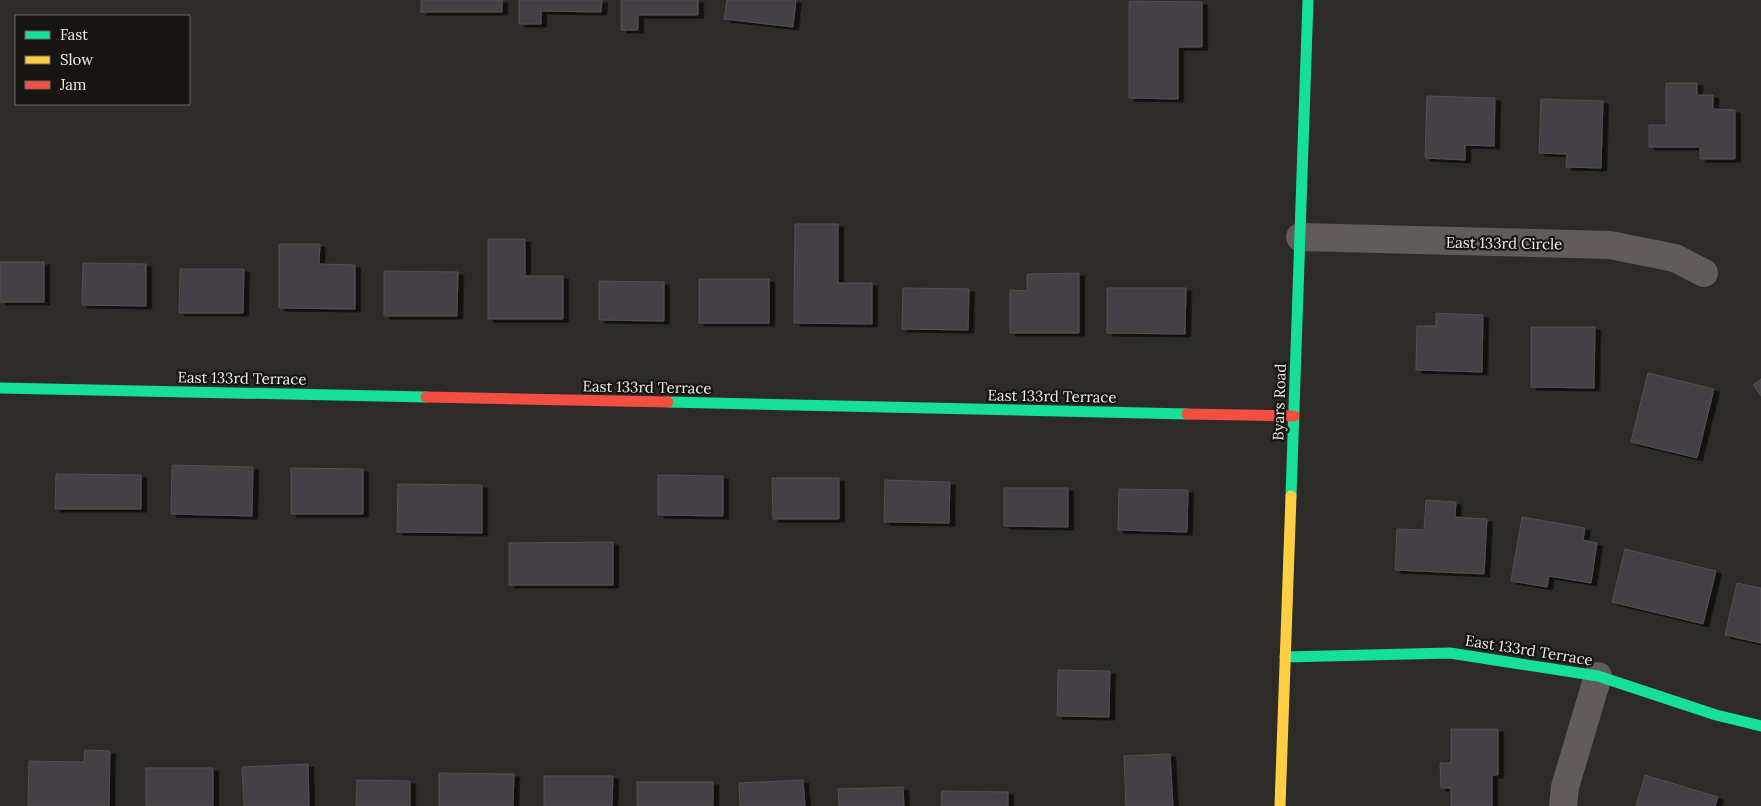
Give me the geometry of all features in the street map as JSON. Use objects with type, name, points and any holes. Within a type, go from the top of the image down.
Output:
[{"type":"street","name":"Byars Road","points":[[1280,806],[1308,0]]},
{"type":"street","name":"East 133rd Circle","points":[[1300,237],[1610,245],[1675,258],[1704,272]]},
{"type":"street","name":"East 133rd Terrace","points":[[0,388],[1294,416]]},
{"type":"street","name":"East 133rd Terrace","points":[[1285,657],[1450,653],[1598,676],[1716,715],[1761,726]]},
{"type":"street","points":[[1563,806],[1566,786],[1598,676]]},
{"type":"building","points":[[421,0],[502,0],[502,12],[421,12]]},
{"type":"building","points":[[519,0],[602,0],[601,12],[541,11],[541,24],[519,24]]},
{"type":"building","points":[[621,0],[698,0],[698,15],[638,15],[638,30],[621,30]]},
{"type":"building","points":[[727,0],[796,0],[793,27],[724,19]]},
{"type":"building","points":[[1129,1],[1202,2],[1202,47],[1178,47],[1178,99],[1129,98]]},
{"type":"building","points":[[1666,83],[1697,83],[1697,95],[1713,95],[1713,109],[1735,110],[1735,159],[1700,159],[1700,147],[1649,147],[1649,125],[1666,125]]},
{"type":"building","points":[[1427,96],[1495,98],[1494,146],[1465,145],[1465,160],[1425,158]]},
{"type":"building","points":[[1541,99],[1603,101],[1601,168],[1566,167],[1567,154],[1539,153]]},
{"type":"building","points":[[795,224],[838,224],[838,283],[872,283],[872,324],[794,323]]},
{"type":"building","points":[[488,239],[525,239],[525,276],[563,276],[563,319],[488,319]]},
{"type":"building","points":[[279,244],[320,244],[319,264],[355,265],[355,309],[279,308]]},
{"type":"building","points":[[0,262],[44,262],[44,302],[0,302]]},
{"type":"building","points":[[83,263],[146,264],[146,306],[82,305]]},
{"type":"building","points":[[180,269],[244,269],[243,313],[179,313]]},
{"type":"building","points":[[384,271],[458,272],[457,316],[384,316]]},
{"type":"building","points":[[1079,273],[1079,333],[1010,333],[1010,290],[1027,291],[1027,274]]},
{"type":"building","points":[[699,279],[769,279],[769,323],[699,323]]},
{"type":"building","points":[[599,281],[664,282],[664,321],[599,320]]},
{"type":"building","points":[[903,288],[969,289],[968,330],[902,329]]},
{"type":"building","points":[[1107,288],[1186,288],[1185,334],[1107,333]]},
{"type":"building","points":[[1436,313],[1483,315],[1482,372],[1416,370],[1417,326],[1436,326]]},
{"type":"building","points":[[1531,327],[1595,327],[1594,388],[1531,387]]},
{"type":"building","points":[[1648,373],[1714,389],[1697,458],[1631,442]]},
{"type":"building","points":[[1761,379],[1761,396],[1753,385]]},
{"type":"building","points":[[172,465],[253,467],[252,516],[171,514]]},
{"type":"building","points":[[291,468],[363,469],[363,514],[291,514]]},
{"type":"building","points":[[56,474],[141,475],[141,509],[55,509]]},
{"type":"building","points":[[658,475],[723,476],[723,516],[658,515]]},
{"type":"building","points":[[772,478],[839,478],[839,519],[773,519]]},
{"type":"building","points":[[885,480],[950,482],[949,523],[884,522]]},
{"type":"building","points":[[398,484],[482,485],[482,533],[397,532]]},
{"type":"building","points":[[1004,488],[1068,488],[1068,527],[1004,526]]},
{"type":"building","points":[[1119,489],[1188,490],[1187,532],[1118,530]]},
{"type":"building","points":[[1426,500],[1456,502],[1455,517],[1487,519],[1484,574],[1395,570],[1397,529],[1424,530]]},
{"type":"building","points":[[1522,517],[1585,528],[1583,540],[1597,543],[1591,583],[1549,576],[1547,587],[1511,581]]},
{"type":"building","points":[[613,542],[613,585],[509,585],[509,543]]},
{"type":"building","points":[[1625,549],[1716,571],[1703,624],[1612,602]]},
{"type":"building","points":[[1737,583],[1761,588],[1761,643],[1725,635]]},
{"type":"building","points":[[1058,670],[1110,671],[1109,717],[1057,716]]},
{"type":"building","points":[[1451,729],[1498,729],[1498,775],[1492,775],[1492,806],[1451,806],[1451,788],[1441,788],[1440,763],[1451,763]]},
{"type":"building","points":[[85,750],[110,751],[109,806],[28,806],[29,761],[84,762]]},
{"type":"building","points":[[1170,754],[1173,806],[1126,806],[1124,756]]},
{"type":"building","points":[[308,764],[309,806],[244,806],[242,767]]},
{"type":"building","points":[[146,768],[213,768],[213,806],[146,806]]},
{"type":"building","points":[[439,773],[514,774],[513,806],[439,806]]},
{"type":"building","points":[[1645,775],[1718,797],[1715,806],[1636,806]]},
{"type":"building","points":[[544,776],[613,776],[612,806],[544,806]]},
{"type":"building","points":[[357,780],[410,781],[410,806],[356,806]]},
{"type":"building","points":[[803,780],[805,806],[740,806],[739,783]]},
{"type":"building","points":[[637,782],[713,782],[713,806],[637,806]]},
{"type":"building","points":[[903,787],[904,806],[839,806],[838,789]]},
{"type":"building","points":[[942,791],[1008,792],[1008,806],[941,806]]},
{"type":"traffic: fast","points":[[1291,496],[1308,0]]},
{"type":"traffic: fast","points":[[0,388],[426,397]]},
{"type":"traffic: fast","points":[[668,402],[1187,414]]},
{"type":"traffic: fast","points":[[1285,657],[1450,653],[1598,676],[1716,715],[1761,726]]},
{"type":"traffic: slow","points":[[1280,806],[1291,496]]},
{"type":"traffic: jam","points":[[426,397],[668,402]]},
{"type":"traffic: jam","points":[[1187,414],[1294,416]]}]
